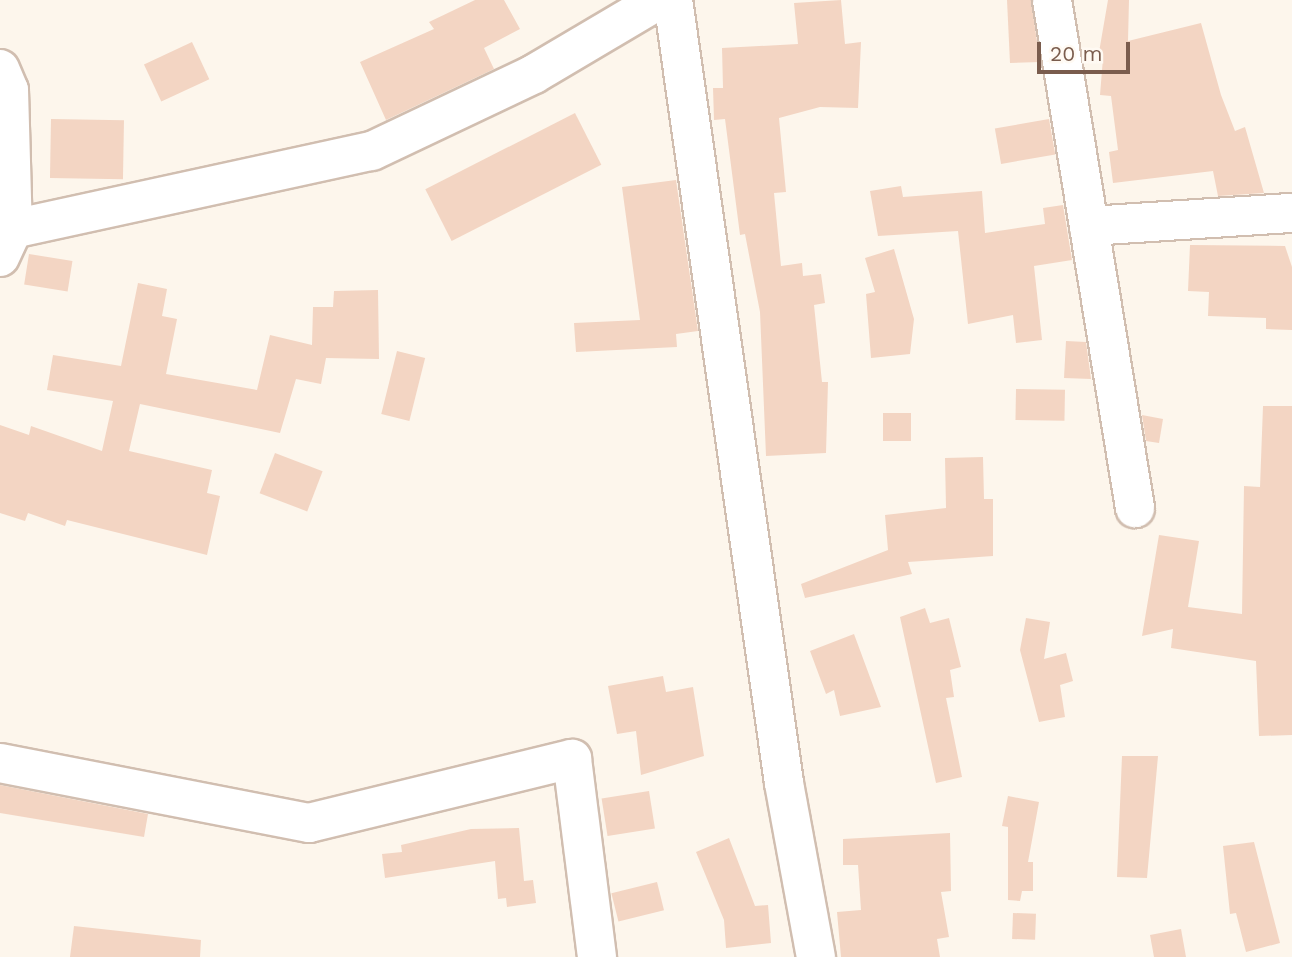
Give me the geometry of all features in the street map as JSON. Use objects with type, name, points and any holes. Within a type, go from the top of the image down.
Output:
[{"type":"street","points":[[3,83],[6,243],[372,150],[534,74],[659,0]]},
{"type":"street","points":[[673,0],[777,732],[816,957]]},
{"type":"street","points":[[1052,0],[1135,508]]},
{"type":"street","points":[[1089,226],[1292,213]]},
{"type":"street","points":[[0,763],[309,823],[572,759],[597,957]]},
{"type":"building","points":[[475,0],[504,0],[520,29],[484,48],[494,69],[386,120],[360,62],[434,29],[429,22]]},
{"type":"building","points":[[841,0],[845,44],[861,42],[858,108],[820,107],[779,118],[786,192],[774,193],[781,266],[802,263],[803,276],[821,274],[825,303],[814,305],[822,382],[828,382],[826,453],[766,456],[760,312],[745,234],[740,235],[725,119],[714,120],[713,88],[723,88],[722,48],[798,44],[794,3]]},
{"type":"building","points":[[1007,0],[1031,0],[1040,62],[1010,63]]},
{"type":"building","points":[[1108,0],[1129,0],[1128,41],[1201,23],[1221,95],[1235,131],[1245,127],[1264,193],[1218,196],[1213,171],[1113,183],[1109,152],[1118,150],[1111,96],[1100,95],[1103,58],[1098,58]]},
{"type":"building","points":[[192,42],[209,79],[161,102],[144,64]]},
{"type":"building","points":[[575,113],[601,165],[452,241],[425,189]]},
{"type":"building","points":[[51,119],[124,120],[123,179],[50,178]]},
{"type":"building","points":[[1049,119],[1055,154],[1001,164],[995,129]]},
{"type":"building","points":[[676,180],[698,331],[676,334],[677,347],[576,352],[574,323],[640,320],[622,187]]},
{"type":"building","points":[[901,186],[903,197],[982,191],[985,233],[1045,224],[1043,208],[1063,205],[1072,260],[1034,266],[1042,340],[1016,343],[1013,315],[968,324],[958,231],[878,236],[870,191]]},
{"type":"building","points":[[1190,245],[1285,246],[1292,267],[1292,330],[1266,329],[1266,318],[1208,316],[1209,292],[1188,291]]},
{"type":"building","points":[[894,249],[914,319],[910,354],[871,358],[866,294],[875,292],[865,258]]},
{"type":"building","points":[[29,254],[72,261],[68,292],[24,285]]},
{"type":"building","points":[[138,283],[167,289],[162,316],[177,319],[166,374],[257,390],[270,335],[312,345],[313,307],[333,307],[334,291],[378,290],[379,359],[326,358],[321,384],[296,379],[280,433],[140,404],[129,451],[212,470],[207,493],[220,496],[207,555],[67,520],[65,526],[28,513],[25,521],[0,513],[0,425],[29,435],[31,426],[102,451],[113,401],[47,390],[53,355],[121,366]]},
{"type":"building","points":[[1066,341],[1086,342],[1091,379],[1064,378]]},
{"type":"building","points":[[397,351],[425,358],[409,421],[381,414]]},
{"type":"building","points":[[1016,389],[1065,390],[1064,421],[1015,420]]},
{"type":"building","points":[[1263,406],[1292,406],[1292,735],[1259,736],[1256,661],[1171,648],[1173,629],[1142,636],[1159,535],[1199,541],[1188,607],[1242,614],[1244,486],[1260,487]]},
{"type":"building","points":[[883,413],[911,413],[911,441],[883,441]]},
{"type":"building","points":[[1142,415],[1163,419],[1159,443],[1146,441]]},
{"type":"building","points":[[275,453],[323,471],[307,511],[260,493]]},
{"type":"building","points":[[983,457],[984,499],[993,499],[993,556],[908,562],[912,574],[805,598],[801,584],[888,550],[885,515],[946,508],[945,458]]},
{"type":"building","points":[[925,608],[930,623],[949,618],[961,667],[950,670],[954,697],[946,698],[962,777],[936,783],[900,617]]},
{"type":"building","points":[[1026,618],[1050,622],[1044,659],[1066,653],[1073,681],[1060,685],[1065,717],[1039,722],[1020,650]]},
{"type":"building","points":[[854,634],[881,707],[840,716],[834,690],[826,694],[810,651]]},
{"type":"building","points":[[663,676],[666,692],[693,687],[704,756],[641,775],[636,731],[617,734],[608,686]]},
{"type":"building","points":[[1122,756],[1158,756],[1147,878],[1117,877]]},
{"type":"building","points":[[0,785],[148,814],[144,837],[0,813]]},
{"type":"building","points":[[649,791],[655,829],[608,836],[602,799]]},
{"type":"building","points":[[1008,796],[1039,802],[1028,862],[1033,862],[1033,891],[1022,891],[1020,901],[1008,900],[1008,827],[1002,826]]},
{"type":"building","points":[[519,828],[524,881],[533,880],[536,903],[507,907],[506,898],[498,899],[495,861],[385,878],[382,854],[402,852],[401,845],[471,829]]},
{"type":"building","points":[[950,833],[951,891],[941,892],[949,937],[937,939],[940,957],[841,957],[837,912],[861,910],[858,865],[843,865],[843,839]]},
{"type":"building","points":[[729,838],[755,906],[768,905],[771,943],[726,948],[724,920],[696,852]]},
{"type":"building","points":[[1254,842],[1280,943],[1246,952],[1236,913],[1230,914],[1223,846]]},
{"type":"building","points":[[657,882],[664,910],[618,922],[611,893]]},
{"type":"building","points":[[1013,913],[1036,914],[1035,940],[1012,939]]},
{"type":"building","points":[[74,926],[201,940],[200,957],[70,957]]},
{"type":"building","points":[[1181,929],[1186,957],[1154,957],[1150,935]]}]
